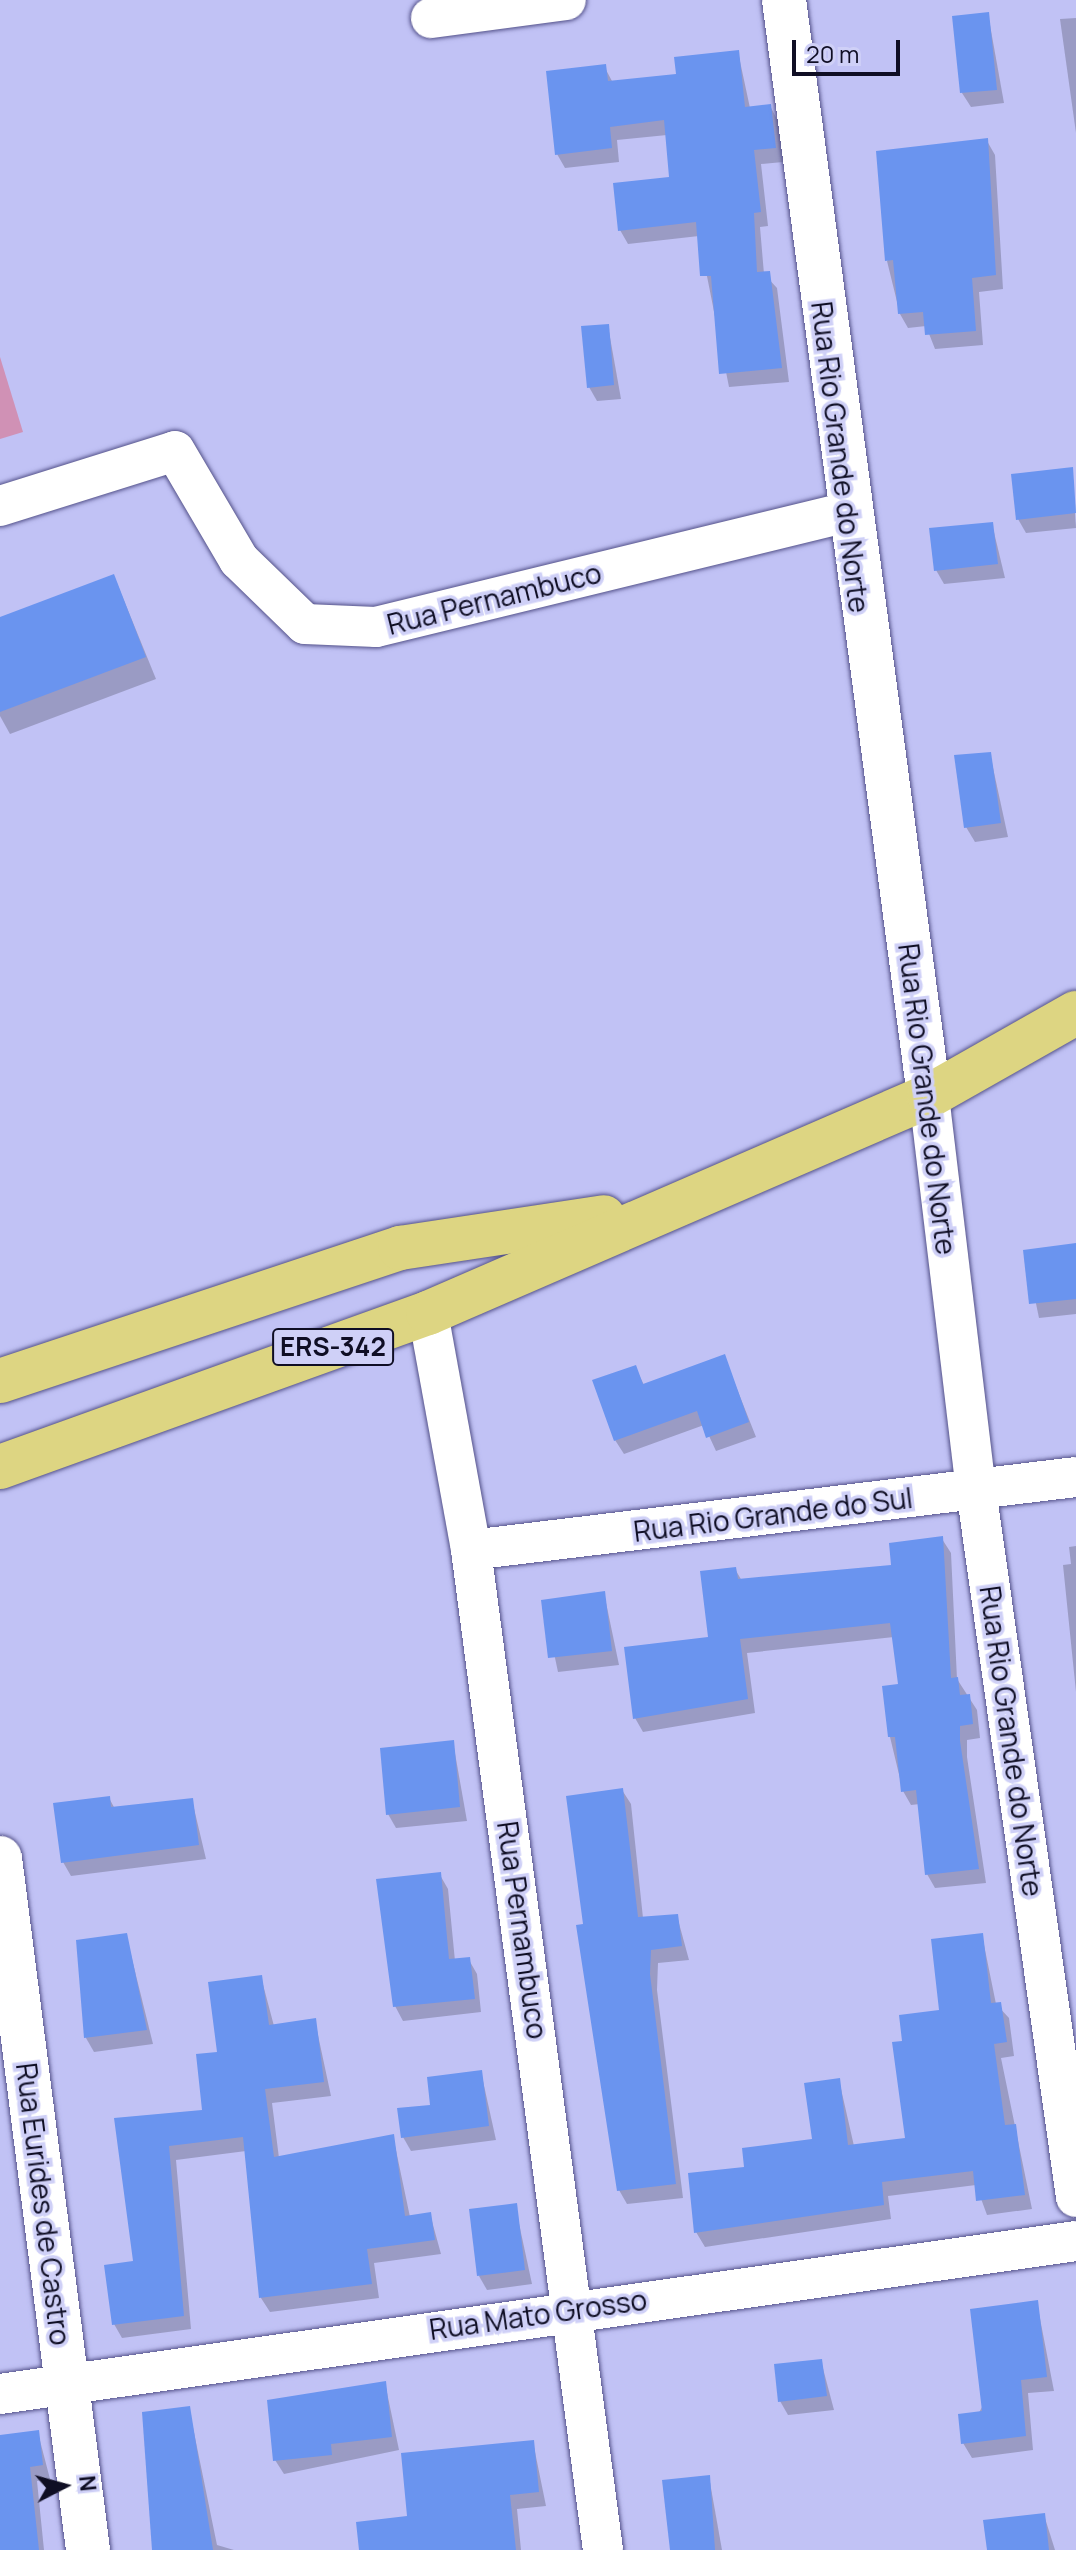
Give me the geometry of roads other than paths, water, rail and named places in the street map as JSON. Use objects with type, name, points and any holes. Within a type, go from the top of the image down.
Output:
[{"type":"main road","name":"ERS-342","points":[[0,1467],[428,1313],[658,1208],[929,1096],[1076,1013]]},
{"type":"main road","name":"ERS-342","points":[[0,1381],[400,1248],[658,1208]]},
{"type":"street","points":[[431,18],[566,0]]},
{"type":"street","name":"Rua Rio Grande do Norte","points":[[784,0],[847,512],[929,1096],[976,1489],[1076,2197]]},
{"type":"street","name":"Rua Pernambuco","points":[[0,506],[175,451],[239,560],[305,624],[376,627],[847,512]]},
{"type":"street","name":"Rua Pernambuco","points":[[428,1313],[471,1550],[575,2307],[603,2550]]},
{"type":"street","name":"Rua Rio Grande do Sul","points":[[471,1550],[1076,1477]]},
{"type":"street","name":"Rua Eurides de Castro","points":[[0,1858],[88,2550]]},
{"type":"street","name":"Rua Mato Grosso","points":[[0,2394],[575,2307],[1076,2241]]}]
